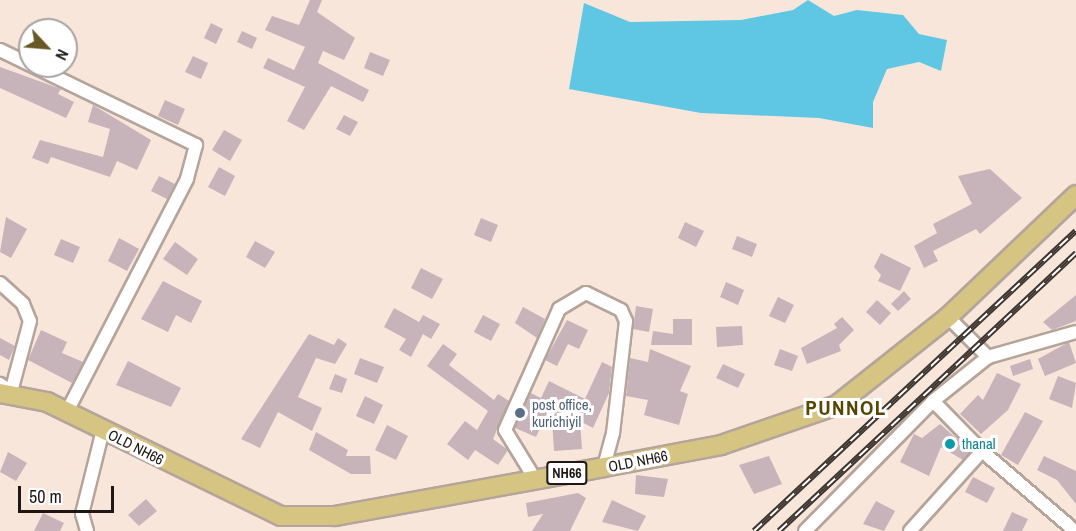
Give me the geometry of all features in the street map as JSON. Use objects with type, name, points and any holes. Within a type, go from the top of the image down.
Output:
[{"type":"main road","name":"OLD NH66","points":[[4,390],[68,411],[281,516],[334,516],[604,467],[721,445],[837,405],[948,317],[1076,195]]},
{"type":"street","points":[[0,50],[196,145],[187,178],[68,411]]},
{"type":"street","points":[[0,283],[23,304],[30,321],[4,390]]},
{"type":"street","points":[[535,479],[505,430],[559,309],[586,293],[621,310],[626,321],[614,433],[604,467]]},
{"type":"street","points":[[948,317],[988,357]]},
{"type":"street","points":[[805,531],[933,401],[988,357],[1076,332]]},
{"type":"street","points":[[933,401],[982,451],[1075,531]]},
{"type":"street","points":[[87,531],[82,514],[103,430]]},
{"type":"street","points":[[910,531],[982,451]]},
{"type":"water","points":[[808,0],[834,16],[857,10],[903,15],[919,34],[947,40],[941,71],[919,62],[887,69],[873,102],[873,128],[819,118],[701,113],[569,89],[584,3],[630,22],[741,20],[793,10]]},
{"type":"building","points":[[310,0],[322,0],[317,12],[355,38],[344,60],[323,51],[318,63],[369,90],[363,102],[331,86],[304,130],[287,121],[305,87],[263,68],[268,58],[294,70],[305,47],[265,30],[272,16],[299,25]]},
{"type":"building","points":[[211,23],[223,29],[216,44],[204,38]]},
{"type":"building","points":[[242,31],[257,38],[252,49],[237,42]]},
{"type":"building","points":[[370,52],[390,60],[383,76],[364,68]]},
{"type":"building","points":[[193,56],[208,63],[201,79],[185,72]]},
{"type":"building","points":[[0,67],[18,73],[18,78],[30,78],[61,89],[58,94],[74,102],[66,118],[0,88]]},
{"type":"building","points":[[165,100],[185,109],[178,125],[158,116]]},
{"type":"building","points":[[93,105],[151,140],[137,170],[117,161],[110,177],[51,157],[48,164],[32,158],[40,140],[103,157],[110,129],[88,122]]},
{"type":"building","points":[[344,115],[358,122],[350,136],[336,129]]},
{"type":"building","points":[[224,130],[242,140],[230,161],[212,150]]},
{"type":"building","points":[[219,167],[235,176],[225,196],[208,187]]},
{"type":"building","points":[[990,169],[1022,198],[980,234],[976,229],[933,251],[938,261],[924,268],[914,246],[937,233],[933,224],[972,204],[958,176]]},
{"type":"building","points":[[159,176],[175,184],[167,199],[151,191]]},
{"type":"building","points":[[6,217],[27,229],[11,258],[0,252]]},
{"type":"building","points":[[481,218],[498,225],[491,242],[474,235]]},
{"type":"building","points":[[685,222],[704,231],[696,247],[678,238]]},
{"type":"building","points":[[737,236],[757,244],[752,257],[732,249]]},
{"type":"building","points":[[119,238],[139,249],[127,271],[108,261]]},
{"type":"building","points":[[61,239],[80,247],[73,263],[54,255]]},
{"type":"building","points":[[255,241],[275,252],[265,268],[246,257]]},
{"type":"building","points":[[175,242],[198,259],[187,275],[163,259]]},
{"type":"building","points":[[881,253],[911,268],[900,291],[878,281],[881,275],[874,267]]},
{"type":"building","points":[[421,268],[443,279],[432,299],[411,288]]},
{"type":"building","points":[[163,281],[202,301],[191,323],[176,315],[168,332],[141,319]]},
{"type":"building","points":[[726,282],[744,290],[738,305],[720,297]]},
{"type":"building","points":[[904,291],[911,299],[898,311],[891,304]]},
{"type":"building","points":[[1076,295],[1076,321],[1052,330],[1043,322]]},
{"type":"building","points":[[778,297],[794,305],[785,323],[769,316]]},
{"type":"building","points":[[877,300],[891,313],[880,325],[866,312]]},
{"type":"building","points":[[636,306],[653,309],[649,332],[633,329]]},
{"type":"building","points":[[523,307],[545,319],[537,338],[515,323]]},
{"type":"building","points":[[394,308],[419,322],[423,315],[440,324],[431,339],[423,334],[411,357],[399,350],[406,339],[384,327]]},
{"type":"building","points":[[483,315],[500,324],[491,341],[474,332]]},
{"type":"building","points":[[842,317],[854,330],[839,345],[841,351],[807,364],[801,348],[837,328],[834,324]]},
{"type":"building","points":[[673,319],[692,319],[692,345],[651,345],[653,331],[673,334]]},
{"type":"building","points":[[567,320],[588,330],[579,349],[568,344],[557,366],[545,360]]},
{"type":"building","points":[[742,326],[743,345],[717,347],[716,327]]},
{"type":"building","points":[[41,330],[67,342],[62,353],[83,362],[72,383],[28,360]]},
{"type":"building","points":[[309,334],[334,345],[338,338],[347,344],[335,364],[316,358],[298,397],[322,408],[312,431],[278,412],[260,448],[241,439]]},
{"type":"building","points":[[0,338],[15,346],[9,360],[0,355]]},
{"type":"building","points":[[1069,342],[1076,363],[1045,376],[1038,359]]},
{"type":"building","points":[[443,344],[457,354],[449,365],[494,400],[498,394],[509,401],[493,439],[508,450],[498,465],[475,450],[468,460],[447,444],[465,421],[477,430],[488,411],[427,366]]},
{"type":"building","points":[[650,349],[691,366],[680,391],[688,394],[679,425],[644,415],[648,400],[626,396],[630,358],[648,362]]},
{"type":"building","points":[[780,349],[798,356],[792,371],[774,365]]},
{"type":"building","points":[[360,358],[384,367],[377,383],[354,374]]},
{"type":"building","points":[[1030,359],[1033,369],[1013,376],[1010,366]]},
{"type":"building","points":[[128,361],[181,388],[171,407],[116,385]]},
{"type":"building","points":[[602,362],[612,367],[609,393],[593,428],[580,421],[582,449],[554,451],[551,404],[536,437],[515,428],[531,393],[541,398],[549,381],[585,399]]},
{"type":"building","points":[[723,364],[745,374],[738,388],[716,378]]},
{"type":"building","points":[[997,373],[1021,384],[1008,410],[981,434],[960,414],[978,395],[983,400]]},
{"type":"building","points":[[335,374],[347,379],[342,393],[329,389]]},
{"type":"building","points":[[1058,376],[1076,383],[1072,408],[1049,399]]},
{"type":"building","points":[[365,396],[383,405],[374,424],[356,416]]},
{"type":"building","points":[[1025,412],[1043,421],[1018,465],[1001,455]]},
{"type":"building","points":[[940,424],[971,451],[963,460],[941,447],[929,476],[900,462],[914,434],[922,438]]},
{"type":"building","points":[[387,425],[408,436],[396,460],[375,450]]},
{"type":"building","points":[[316,432],[348,450],[346,456],[370,456],[371,474],[351,474],[309,450]]},
{"type":"building","points":[[8,452],[27,463],[16,481],[0,472]]},
{"type":"building","points":[[769,456],[782,484],[754,494],[739,465]]},
{"type":"building","points":[[1044,456],[1076,471],[1076,504],[1057,480],[1037,470]]},
{"type":"building","points":[[636,475],[668,479],[664,497],[635,494]]},
{"type":"building","points":[[973,477],[995,488],[987,503],[965,492]]},
{"type":"building","points":[[578,493],[586,498],[570,531],[532,531],[543,514],[528,517],[526,503]]},
{"type":"building","points":[[146,499],[157,511],[139,526],[128,515]]},
{"type":"building","points":[[612,500],[646,516],[638,531],[602,522]]},
{"type":"building","points":[[876,501],[895,511],[884,531],[863,524]]},
{"type":"building","points":[[1012,512],[1028,519],[1022,531],[1003,531]]},
{"type":"building","points":[[43,513],[64,523],[60,531],[34,531]]},
{"type":"railway","points":[[754,531],[1076,231]]},
{"type":"railway","points":[[779,531],[1076,253]]},
{"type":"place","name":"post office, kurichiyil","points":[[520,413]]},
{"type":"place","name":"thanal","points":[[950,444]]},
{"type":"district","name":"PUNNOL","points":[[846,408]]}]
